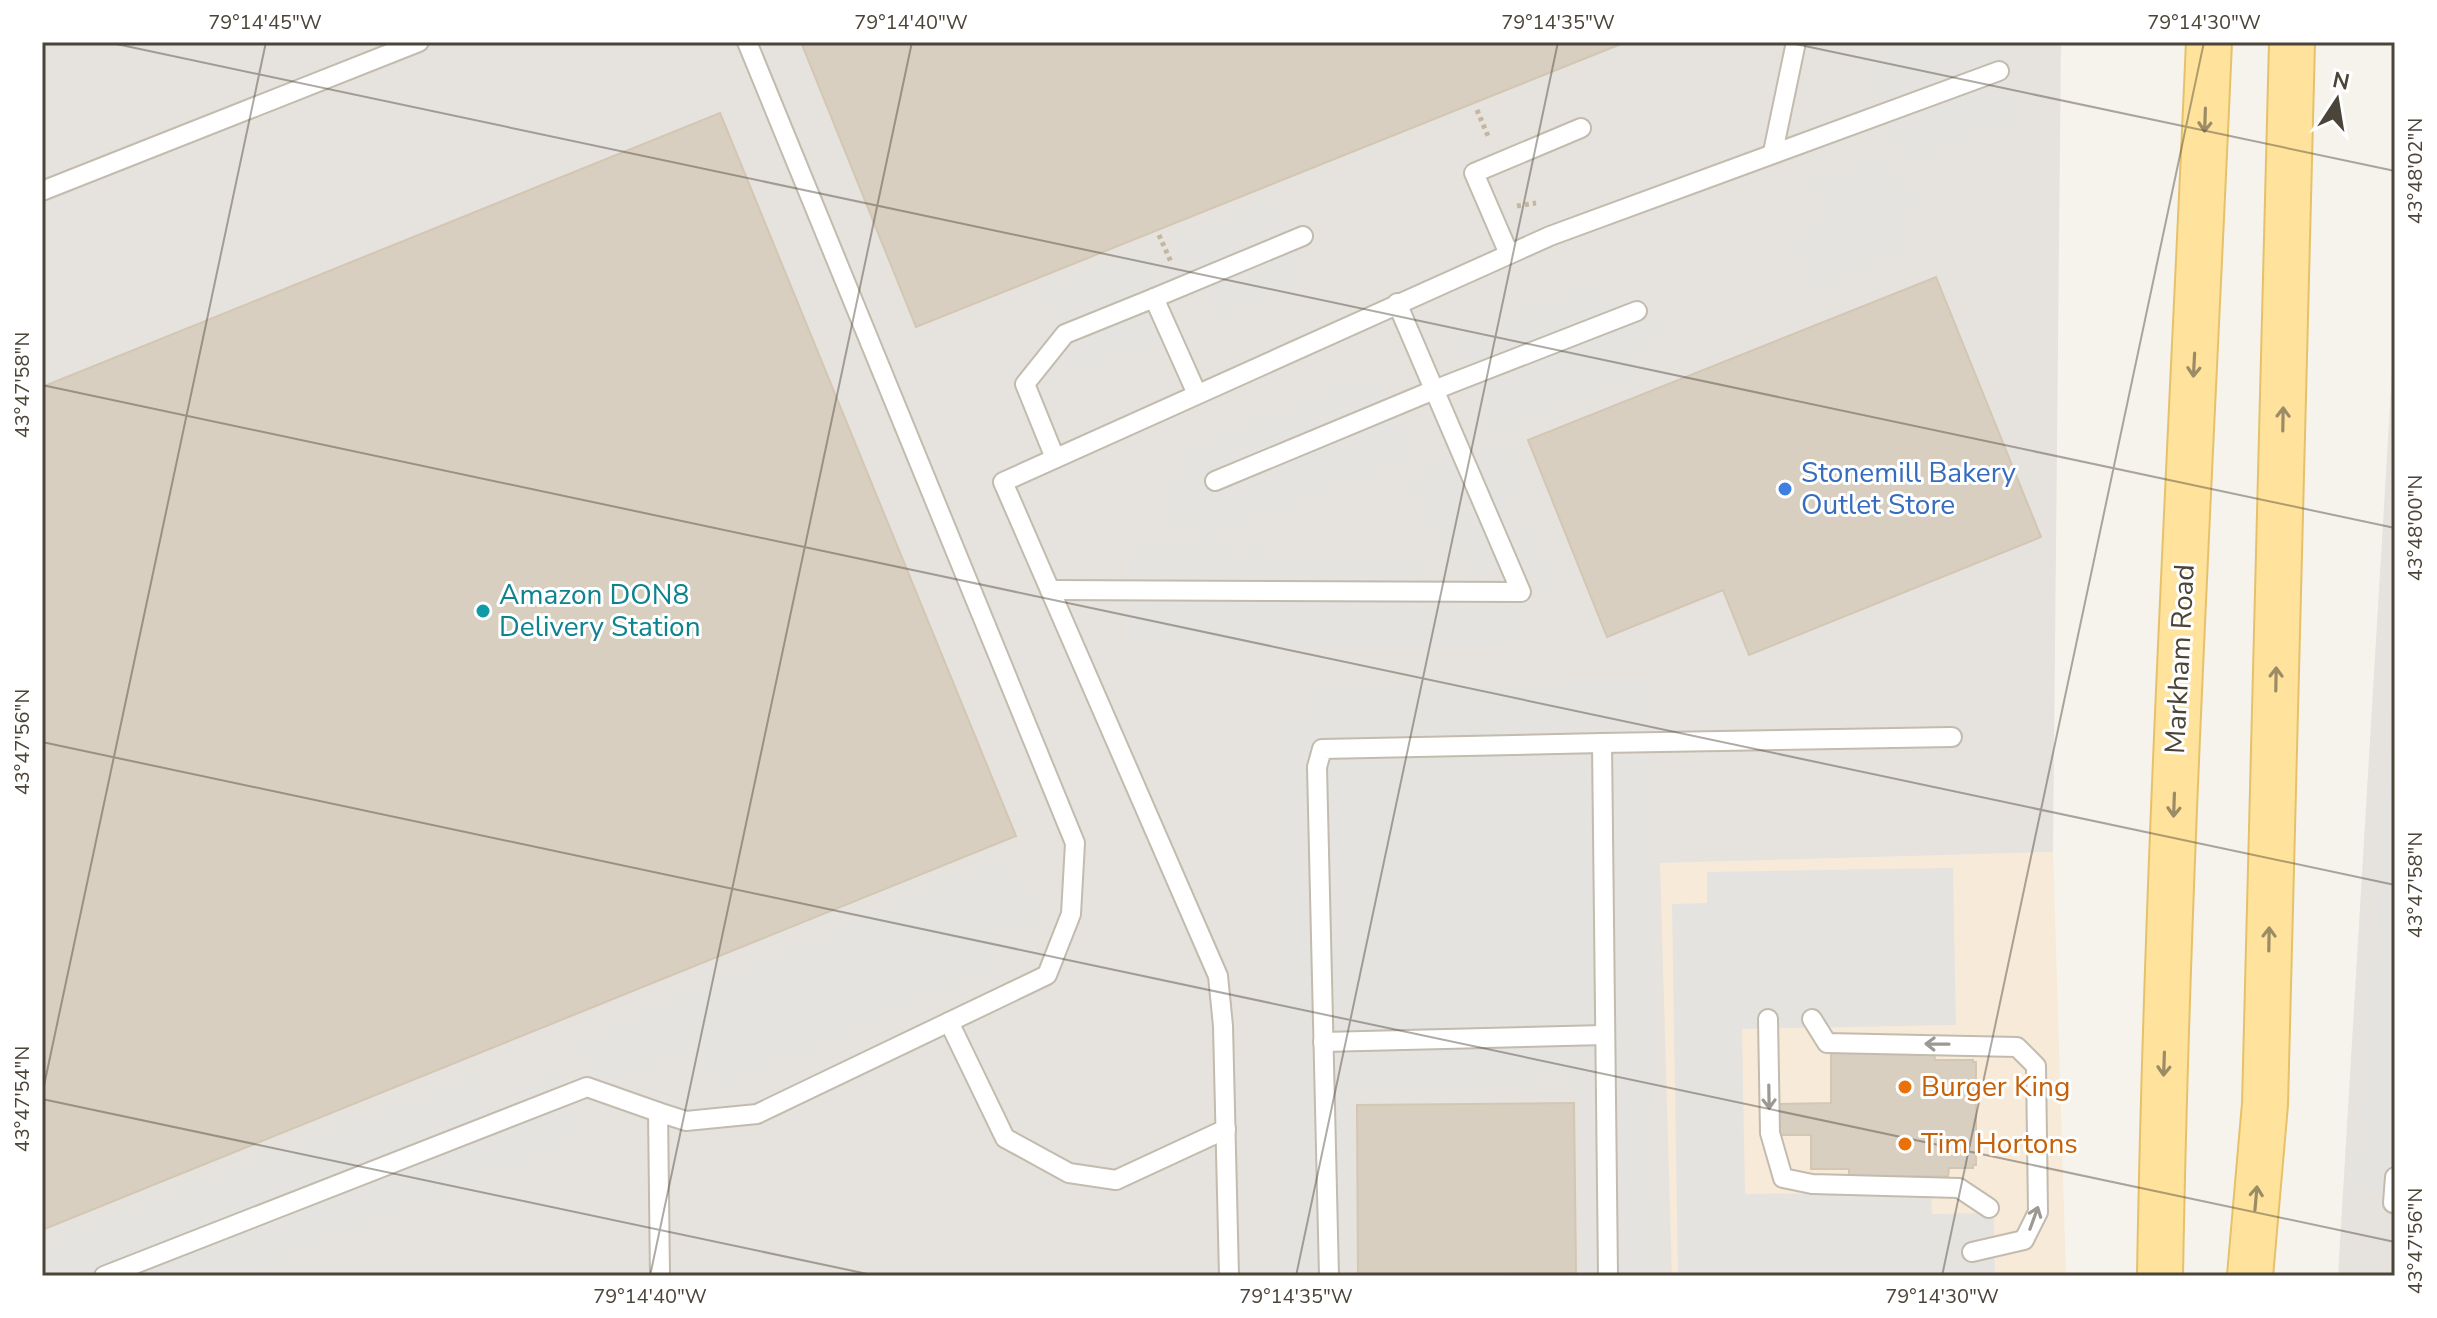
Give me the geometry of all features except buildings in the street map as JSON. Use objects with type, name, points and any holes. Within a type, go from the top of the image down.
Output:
[{"type":"main road","name":"Markham Road","points":[[2160,1276],[2168,961],[2209,42]]},
{"type":"main road","points":[[2250,1276],[2265,1104],[2292,42]]},
{"type":"lane","points":[[42,191],[419,42]]},
{"type":"lane","points":[[104,1276],[587,1087],[686,1121],[757,1114],[1047,975],[1071,914],[1075,843],[747,42]]},
{"type":"lane","points":[[1773,152],[1796,42]]},
{"type":"lane","points":[[1229,1276],[1223,1026],[1218,976],[1003,482],[1550,236],[1999,71]]},
{"type":"lane","points":[[1509,254],[1474,173],[1581,128]]},
{"type":"lane","points":[[1055,458],[1025,384],[1065,334],[1303,236]]},
{"type":"lane","points":[[1154,298],[1197,394]]},
{"type":"lane","points":[[1050,590],[1521,592],[1397,303]]},
{"type":"lane","points":[[1215,481],[1434,390],[1637,311]]},
{"type":"lane","points":[[1329,1276],[1317,767],[1322,749],[1952,737]]},
{"type":"lane","points":[[1602,743],[1608,1276]]},
{"type":"lane","points":[[1768,1019],[1770,1133],[1783,1178],[1812,1184],[1959,1188],[1989,1208]]},
{"type":"lane","points":[[1812,1019],[1827,1043],[2017,1047],[2036,1066],[2038,1212],[2024,1240],[1972,1252]]},
{"type":"lane","points":[[949,1022],[1005,1138],[1069,1173],[1116,1180],[1226,1129]]},
{"type":"lane","points":[[1323,1042],[1605,1035]]},
{"type":"lane","points":[[658,1112],[660,1276]]},
{"type":"lane","points":[[2395,1177],[2395,1203]]},
{"type":"path","points":[[1477,110],[1492,144]]},
{"type":"path","points":[[1159,235],[1173,267]]},
{"type":"shaded area","points":[[1910,42],[2000,42],[2025,117],[1902,165],[1865,58]]},
{"type":"shaded area","points":[[2061,42],[2053,852],[1660,863],[1672,1276],[42,1276],[42,43]]},
{"type":"shaded area","points":[[1877,150],[1892,182],[1906,177],[1923,211],[1903,221],[1914,244],[1811,293],[1784,237],[1823,218],[1807,183]]},
{"type":"shaded area","points":[[1277,196],[1310,282],[1211,320],[1200,291],[1164,305],[1176,337],[1070,377],[1036,289],[1148,247],[1160,278],[1185,268],[1173,236]]},
{"type":"shaded area","points":[[1603,276],[1617,311],[1648,298],[1665,338],[1633,351],[1643,376],[1495,435],[1455,336]]},
{"type":"shaded area","points":[[2395,322],[2395,1276],[2338,1276]]},
{"type":"shaded area","points":[[1371,370],[1415,457],[1202,545],[1191,521],[1174,527],[1157,489],[1189,475],[1179,451]]},
{"type":"shaded area","points":[[1507,436],[1532,493],[1504,506],[1512,525],[1532,517],[1561,584],[1542,593],[1525,556],[1471,578],[1459,550],[1441,557],[1408,478]]},
{"type":"shaded area","points":[[1128,547],[1419,550],[1419,581],[1525,583],[1525,649],[1127,645]]},
{"type":"shaded area","points":[[2395,665],[2395,1192],[2353,1190]]},
{"type":"shaded area","points":[[1649,678],[1660,1276],[1583,1276],[1579,1081],[1345,1089],[1344,1276],[1278,1276],[1281,708],[1313,709],[1314,688]]},
{"type":"shaded area","points":[[2053,852],[2066,1276],[1672,1276],[1659,863]]},
{"type":"shaded area","points":[[999,856],[1011,884],[1030,876],[1047,917],[988,943],[999,968],[715,1091],[695,1047],[596,1090],[575,1041]]},
{"type":"shaded area","points":[[1953,868],[1956,1025],[1742,1029],[1745,1194],[1931,1192],[1932,1214],[1994,1213],[1995,1276],[1678,1276],[1672,904],[1707,903],[1707,872]]},
{"type":"shaded area","points":[[557,1071],[584,1140],[238,1276],[42,1276],[42,1242],[476,1072],[487,1099]]},
{"type":"place","name":"Stonemill Bakery Outlet Store","points":[[1785,489]]},
{"type":"place","name":"Amazon DON8 Delivery Station","points":[[483,611]]},
{"type":"place","name":"Burger King","points":[[1905,1087]]},
{"type":"place","name":"Tim Hortons","points":[[1905,1144]]}]
